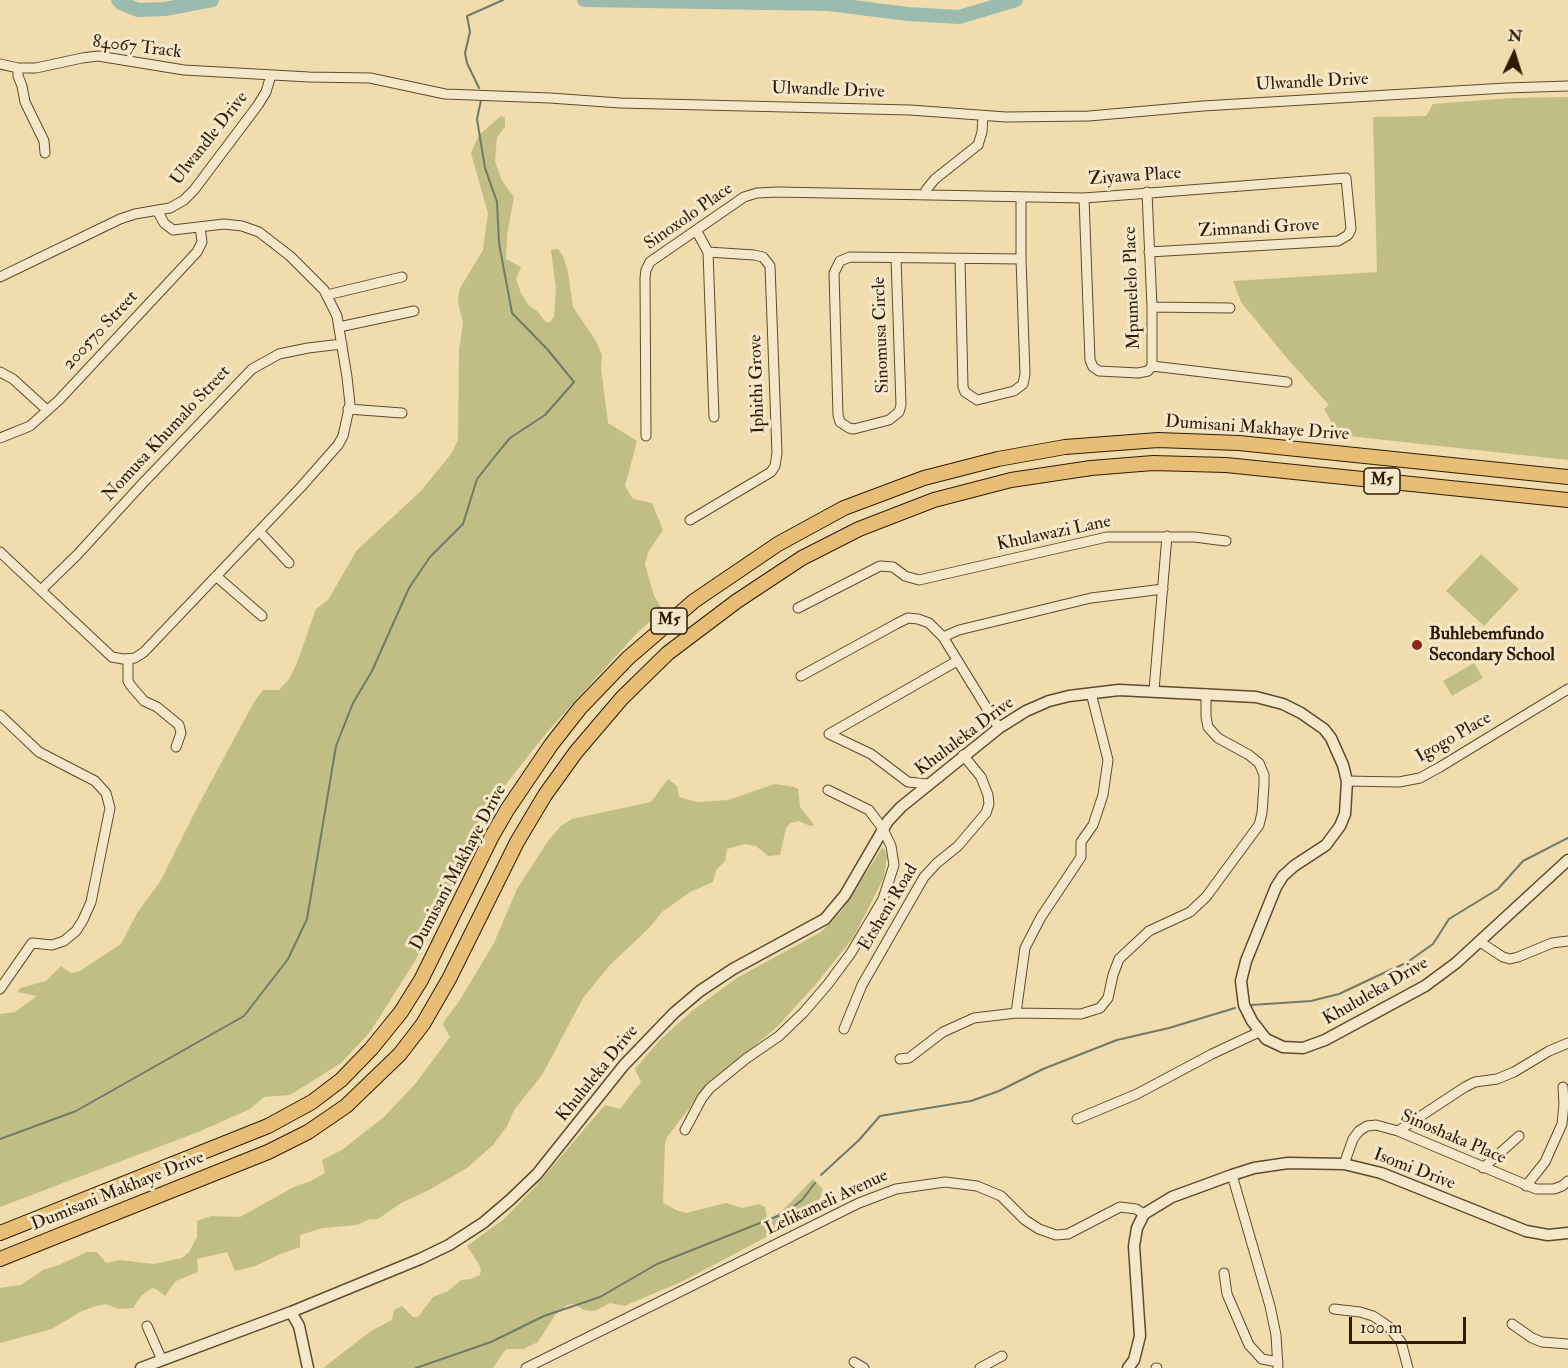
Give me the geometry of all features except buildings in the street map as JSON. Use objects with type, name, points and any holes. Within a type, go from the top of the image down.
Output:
[{"type":"main road","name":"Dumisani Makhaye Drive","points":[[0,1233],[268,1126],[312,1102],[341,1080],[371,1049],[401,1012],[421,980],[507,810],[546,752],[580,708],[628,658],[694,601],[768,550],[844,508],[924,478],[989,461],[1054,448],[1158,440],[1239,443],[1568,477]]},
{"type":"main road","name":"Dumisani Makhaye Drive","points":[[0,1258],[281,1146],[318,1125],[354,1099],[400,1054],[423,1024],[449,979],[517,842],[545,795],[576,752],[622,698],[668,653],[737,601],[802,558],[859,529],[934,500],[991,484],[1091,468],[1154,464],[1226,465],[1568,500]]},
{"type":"street","name":"84067 Track","points":[[0,64],[18,68],[44,68],[98,56],[176,70],[271,75]]},
{"type":"street","points":[[18,68],[25,102],[44,141],[45,153]]},
{"type":"street","name":"Ulwandle Drive","points":[[0,277],[120,219],[177,205],[194,190],[258,105],[266,92],[271,75],[370,78],[445,94],[620,103],[910,110],[983,116],[1078,116],[1215,105],[1568,86]]},
{"type":"street","points":[[926,195],[926,190],[935,179],[978,145],[983,116]]},
{"type":"street","name":"Ziyawa Place","points":[[926,195],[1084,198],[1346,178]]},
{"type":"street","name":"Zimnandi Grove","points":[[1149,252],[1338,241],[1348,235],[1351,229],[1346,178]]},
{"type":"street","name":"Mpumelelo Place","points":[[1084,198],[1090,360],[1093,367],[1099,371],[1138,373],[1148,371],[1152,366],[1147,192]]},
{"type":"street","name":"Sinoxolo Place","points":[[646,436],[645,278],[646,270],[651,262],[734,203],[757,193],[926,195]]},
{"type":"street","points":[[960,260],[963,387],[965,392],[977,400],[1014,391],[1023,384],[1025,374],[1021,197]]},
{"type":"street","points":[[0,552],[112,657],[128,659],[144,652],[338,445],[346,426],[347,376],[335,309],[327,295],[296,261],[264,234],[248,228],[217,224],[173,230],[164,223],[157,210]]},
{"type":"street","name":"200570 Street","points":[[0,438],[30,426],[47,410],[197,252],[202,242],[200,226]]},
{"type":"street","points":[[696,230],[708,252],[714,417]]},
{"type":"street","name":"Iphithi Grove","points":[[690,520],[771,472],[775,466],[777,453],[770,266],[763,257],[708,252]]},
{"type":"street","name":"Sinomusa Circle","points":[[850,257],[896,258],[901,405],[899,412],[889,420],[854,429],[843,425],[838,419],[834,273],[840,261],[850,257]]},
{"type":"street","points":[[896,258],[1021,260]]},
{"type":"street","points":[[327,295],[402,277]]},
{"type":"street","points":[[1152,307],[1230,308]]},
{"type":"street","points":[[339,327],[414,311]]},
{"type":"street","name":"Nomusa Khumalo Street","points":[[41,590],[77,555],[252,369],[279,354],[342,344]]},
{"type":"street","points":[[1152,366],[1287,382]]},
{"type":"street","points":[[0,372],[13,379],[47,410]]},
{"type":"street","points":[[348,409],[402,413]]},
{"type":"street","points":[[259,531],[289,563]]},
{"type":"street","points":[[1154,690],[1167,537]]},
{"type":"street","name":"Khulawazi Lane","points":[[798,608],[880,566],[893,567],[912,579],[926,579],[1097,538],[1194,537],[1226,541]]},
{"type":"street","points":[[216,576],[262,616]]},
{"type":"street","points":[[943,637],[959,630],[1091,598],[1163,589]]},
{"type":"street","points":[[801,676],[908,618],[929,622],[943,637],[999,728]]},
{"type":"street","points":[[128,659],[128,681],[131,686],[144,701],[157,707],[179,725],[181,733],[176,747]]},
{"type":"street","points":[[928,784],[908,782],[872,754],[829,734],[957,661]]},
{"type":"street","name":"Igogo Place","points":[[1347,781],[1400,782],[1420,777],[1568,689]]},
{"type":"street","name":"Khululeka Drive","points":[[141,1368],[291,1312],[434,1253],[469,1233],[496,1212],[537,1174],[624,1065],[674,1013],[699,992],[733,969],[805,932],[825,919],[845,895],[884,829],[901,807],[999,728],[1049,700],[1119,690],[1154,690],[1264,698],[1301,713],[1324,729],[1331,738],[1344,765],[1347,781],[1345,814],[1340,826],[1326,845],[1294,866],[1283,876],[1276,887],[1246,961],[1241,981],[1242,997],[1247,1012],[1259,1032],[1283,1047],[1294,1049],[1310,1047],[1425,986],[1480,942],[1568,860]]},
{"type":"street","points":[[1016,1013],[1026,948],[1041,917],[1081,857],[1081,842],[1094,825],[1103,795],[1108,760],[1091,693]]},
{"type":"street","points":[[900,1059],[909,1058],[957,1025],[974,1018],[1016,1013],[1081,1014],[1100,1008],[1108,998],[1119,959],[1149,931],[1184,915],[1198,905],[1214,887],[1259,825],[1264,785],[1262,768],[1255,759],[1218,738],[1208,727],[1206,694]]},
{"type":"street","points":[[0,715],[39,752],[96,781],[106,793],[110,808],[91,902],[83,920],[76,931],[64,940],[52,945],[32,943],[0,989]]},
{"type":"street","name":"Etsheni Road","points":[[844,1029],[862,985],[924,877],[966,838],[986,813],[989,804],[988,795],[981,777],[963,755]]},
{"type":"street","points":[[686,1130],[702,1098],[710,1088],[779,1035],[804,1012],[851,953],[883,899],[892,872],[893,854],[884,829],[869,810],[828,790]]},
{"type":"street","points":[[1480,942],[1510,959],[1552,942],[1568,941]]},
{"type":"street","points":[[1077,1119],[1137,1094],[1259,1032]]},
{"type":"street","points":[[1398,1131],[1474,1082],[1497,1079],[1514,1072],[1549,1051],[1568,1043]]},
{"type":"street","points":[[1526,1186],[1545,1162],[1562,1124],[1563,1087]]},
{"type":"street","name":"Sinoshaka Place","points":[[1344,1164],[1353,1139],[1359,1131],[1367,1126],[1376,1125],[1398,1131],[1526,1186],[1544,1190],[1554,1189],[1568,1181]]},
{"type":"street","points":[[1484,1168],[1519,1136]]},
{"type":"street","name":"Isomi Drive","points":[[1144,1214],[1172,1197],[1254,1168],[1288,1163],[1344,1164],[1402,1180],[1526,1231],[1548,1235],[1568,1233]]},
{"type":"street","points":[[1224,1273],[1227,1294],[1249,1344],[1262,1359],[1278,1365],[1270,1306],[1232,1175]]},
{"type":"street","name":"Lelikameli Avenue","points":[[526,1368],[859,1203],[896,1189],[945,1182],[977,1186],[1001,1196],[1025,1220],[1039,1229],[1056,1235],[1068,1234],[1120,1207],[1136,1209],[1144,1214]]},
{"type":"street","points":[[1128,1368],[1134,1360],[1140,1336],[1134,1246],[1137,1228],[1144,1214]]},
{"type":"street","points":[[1334,1309],[1366,1314],[1388,1326],[1401,1342],[1408,1368]]},
{"type":"street","points":[[291,1312],[299,1326],[308,1368]]},
{"type":"street","points":[[1512,1324],[1525,1334],[1542,1342],[1568,1344]]},
{"type":"street","points":[[147,1326],[162,1360]]},
{"type":"street","points":[[980,1368],[1002,1356]]},
{"type":"street","points":[[854,1362],[864,1368]]},
{"type":"shaded area","points":[[1568,97],[1568,460],[1339,435],[1324,409],[1329,405],[1241,302],[1233,281],[1377,272],[1373,117],[1426,116],[1433,104],[1511,98]]},
{"type":"shaded area","points":[[501,116],[505,117],[505,127],[497,137],[495,161],[502,181],[514,197],[507,235],[506,259],[521,267],[516,279],[521,293],[529,306],[549,323],[554,317],[556,289],[551,250],[558,249],[563,256],[568,272],[573,307],[596,341],[602,355],[601,368],[608,423],[637,441],[625,486],[633,499],[652,503],[663,530],[648,552],[645,564],[654,596],[663,610],[637,633],[548,731],[480,817],[461,870],[415,961],[370,1032],[341,1063],[290,1095],[264,1097],[250,1109],[198,1132],[0,1207],[0,1014],[15,1012],[37,996],[17,992],[20,988],[46,981],[61,966],[71,973],[80,971],[121,944],[137,913],[160,882],[254,702],[263,690],[279,690],[289,679],[316,609],[328,600],[357,550],[421,491],[451,454],[458,440],[459,350],[463,322],[458,303],[459,290],[483,250],[488,213],[471,153],[479,135]]},
{"type":"shaded area","points":[[1481,554],[1519,589],[1484,626],[1446,591]]},
{"type":"shaded area","points":[[1474,663],[1483,678],[1452,696],[1443,681]]},
{"type":"shaded area","points":[[668,779],[677,786],[679,797],[697,802],[728,800],[775,784],[794,787],[798,789],[800,807],[814,825],[810,826],[799,821],[790,823],[786,828],[780,855],[768,856],[756,846],[745,844],[727,849],[725,861],[716,870],[713,882],[690,892],[662,912],[650,927],[610,965],[583,998],[542,1075],[514,1110],[507,1126],[493,1145],[467,1168],[401,1203],[378,1219],[370,1219],[357,1225],[323,1228],[300,1235],[300,1247],[255,1266],[235,1271],[227,1252],[197,1259],[198,1272],[176,1281],[165,1296],[152,1288],[141,1296],[133,1308],[118,1309],[106,1304],[96,1306],[80,1312],[52,1329],[0,1343],[0,1288],[21,1285],[43,1270],[87,1252],[97,1252],[106,1263],[120,1260],[154,1264],[182,1258],[189,1252],[197,1237],[197,1221],[211,1216],[240,1217],[292,1188],[325,1173],[322,1160],[342,1150],[384,1117],[416,1083],[450,1037],[443,1025],[445,1020],[458,1003],[494,943],[517,889],[548,841],[561,826],[572,819],[651,802]]},
{"type":"shaded area","points":[[882,848],[887,855],[884,877],[853,938],[778,1026],[705,1088],[667,1137],[665,1145],[663,1203],[676,1210],[686,1213],[726,1203],[742,1208],[759,1204],[765,1207],[767,1219],[770,1220],[813,1179],[823,1189],[815,1204],[776,1232],[681,1282],[625,1306],[610,1303],[595,1311],[584,1310],[574,1304],[567,1305],[555,1315],[538,1342],[523,1349],[506,1349],[493,1368],[323,1368],[371,1331],[392,1320],[394,1310],[402,1306],[413,1317],[418,1317],[433,1297],[448,1291],[461,1280],[480,1275],[479,1264],[467,1246],[504,1219],[534,1188],[605,1105],[620,1109],[641,1082],[635,1069],[660,1040],[692,1011],[737,978],[821,932],[840,913]]},
{"type":"waterway","points":[[118,0],[138,10],[165,9],[212,0]]},
{"type":"waterway","points":[[479,88],[467,63],[465,53],[470,32],[467,16],[503,0]]},
{"type":"waterway","points":[[584,0],[829,4],[908,14],[959,17],[1016,0]]},
{"type":"waterway","points":[[0,1139],[76,1111],[244,1016],[288,959],[307,919],[336,746],[353,703],[372,671],[409,588],[430,557],[463,524],[477,479],[496,455],[510,438],[545,415],[574,382],[548,350],[512,313],[499,243],[497,202],[485,168],[477,119],[481,100]]},
{"type":"waterway","points":[[1397,967],[1433,944],[1449,919],[1498,889],[1523,861],[1568,838]]},
{"type":"waterway","points":[[1251,1005],[1311,1001],[1339,994],[1392,969]]},
{"type":"waterway","points":[[821,1175],[859,1140],[880,1116],[971,1101],[1117,1040],[1169,1028],[1235,1008]]},
{"type":"waterway","points":[[416,1368],[491,1342],[544,1316],[600,1297],[657,1264],[785,1213],[802,1200],[815,1183]]},
{"type":"place","name":"Buhlebemfundo Secondary School","points":[[1417,645]]}]
